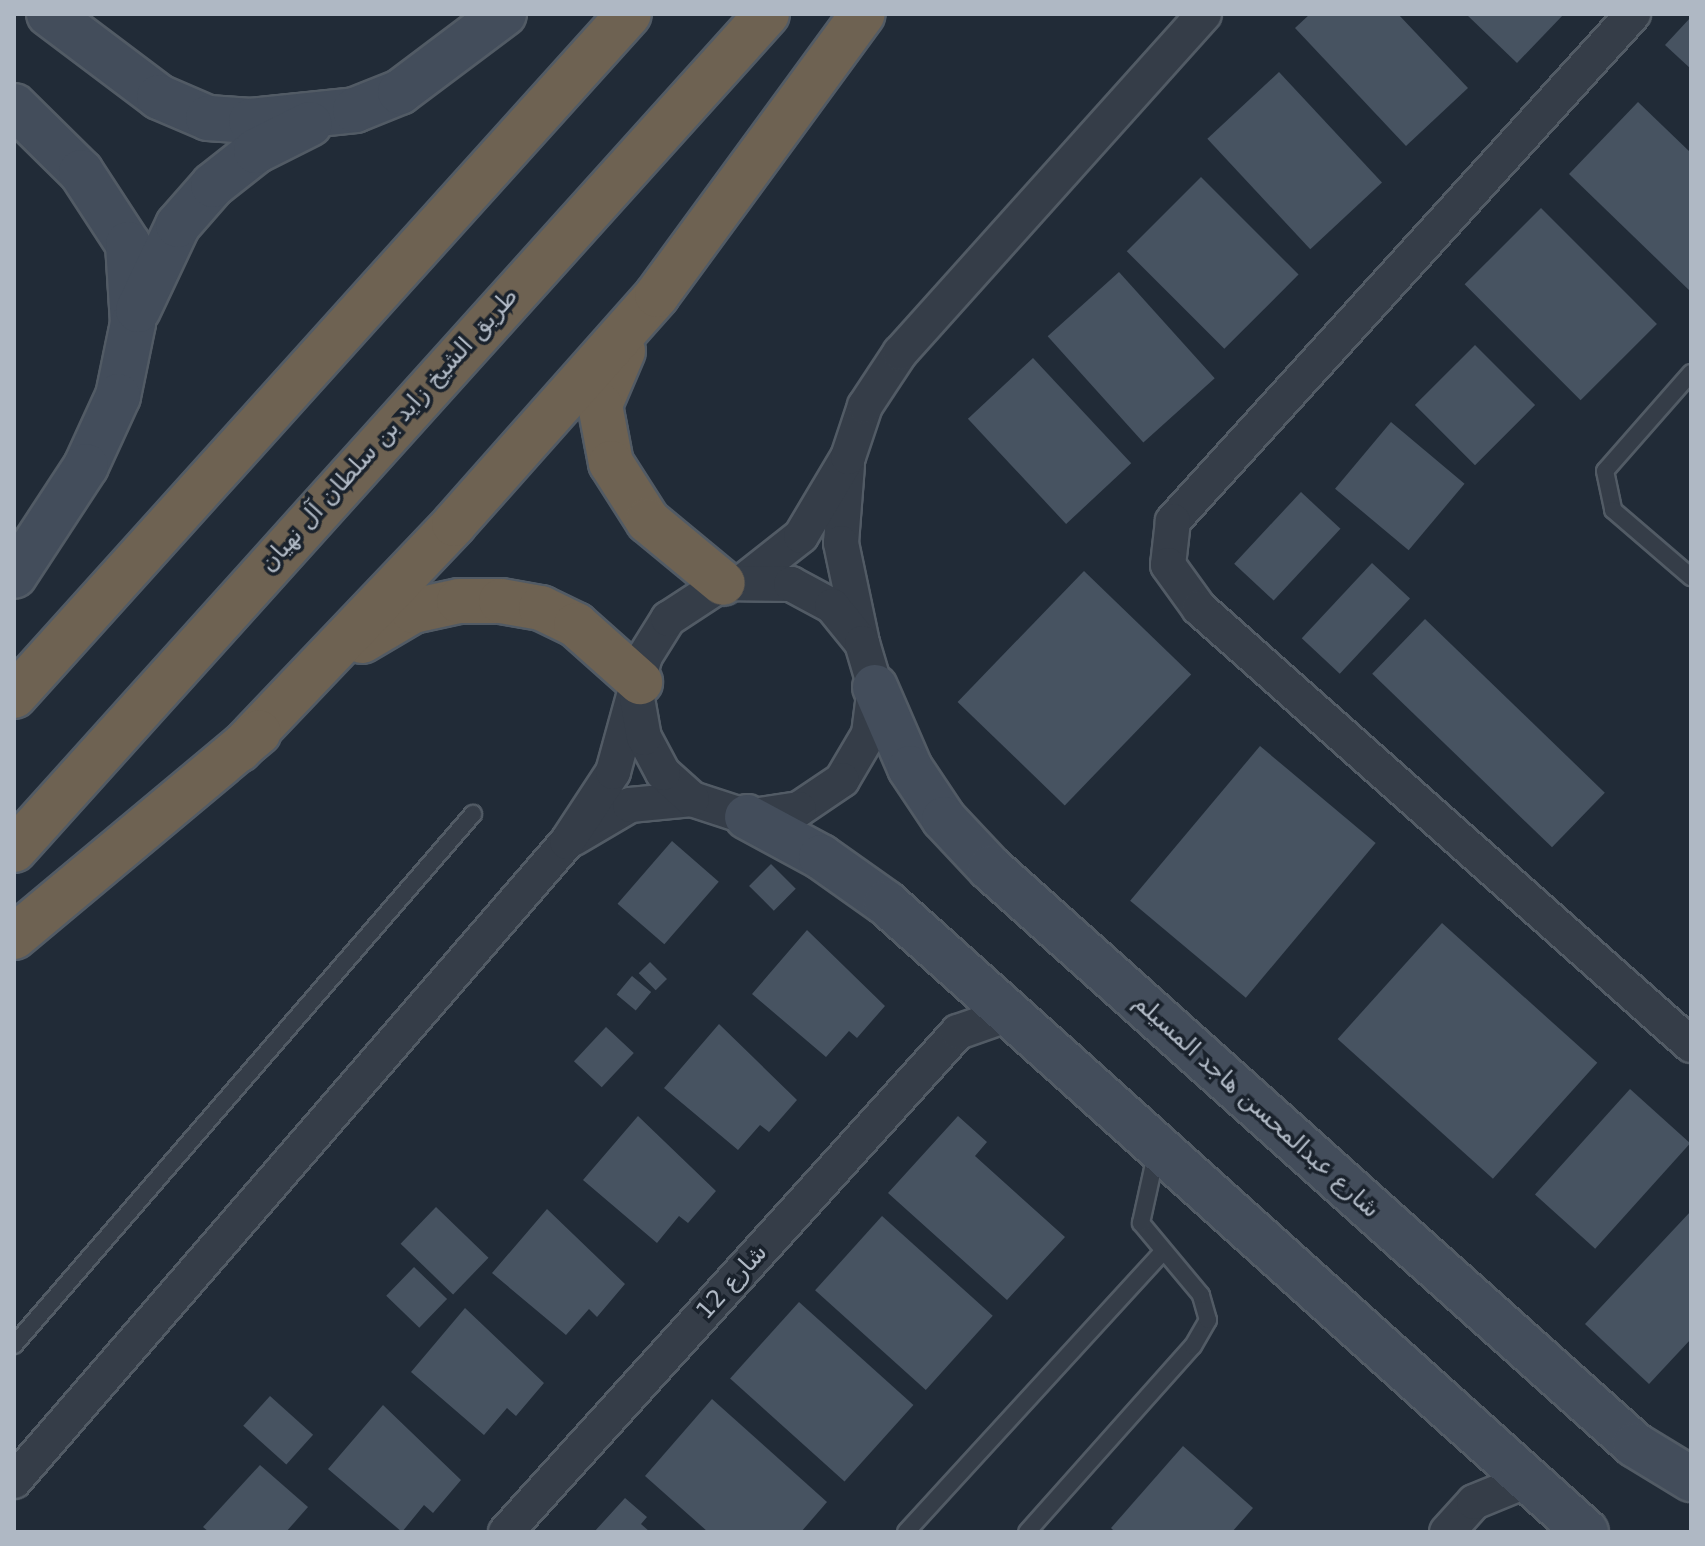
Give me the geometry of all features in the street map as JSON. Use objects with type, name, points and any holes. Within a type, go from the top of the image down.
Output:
[{"type":"highway","points":[[14,696],[629,14]]},
{"type":"highway","name":"طريق الشيخ زايد بن سلطان آل نهيان","points":[[14,850],[767,14]]},
{"type":"highway","points":[[734,582],[648,521],[624,492],[602,435],[600,405],[613,368],[657,295],[863,14]]},
{"type":"highway","points":[[239,750],[464,513],[657,295]]},
{"type":"highway","points":[[14,937],[239,750],[364,639],[413,611],[459,601],[541,608],[576,625],[639,690]]},
{"type":"street","points":[[49,14],[159,97],[208,118],[355,110]]},
{"type":"street","points":[[14,576],[92,452],[118,396],[133,323],[165,248],[213,185],[256,151],[303,126],[400,92],[504,14]]},
{"type":"street","points":[[14,1481],[567,842],[613,772],[639,690],[645,656],[668,619],[734,582],[801,536],[848,457],[865,406],[900,353],[1204,14]]},
{"type":"street","points":[[1633,14],[1173,521],[1168,565],[1199,608],[1691,1045]]},
{"type":"street","points":[[14,106],[81,172],[128,244],[133,323]]},
{"type":"street","points":[[747,817],[799,809],[842,780],[869,734],[875,687],[862,643],[841,543],[848,457]]},
{"type":"street","points":[[734,582],[791,584],[832,606],[862,643]]},
{"type":"street","name":"شارع عبدالمحسن هاجد المسيلم","points":[[875,687],[910,768],[944,819],[990,868],[1635,1445],[1691,1479]]},
{"type":"street","points":[[639,690],[644,738],[663,773],[692,799]]},
{"type":"street","points":[[567,842],[630,805],[692,799],[747,817],[847,875],[971,975],[1586,1532]]},
{"type":"street","name":"شارع 12","points":[[958,1032],[971,975]]},
{"type":"street","name":"شارع 12","points":[[506,1532],[958,1032],[1012,1013]]},
{"type":"street","points":[[1474,1502],[1486,1441]]},
{"type":"street","points":[[1447,1532],[1474,1502],[1528,1480]]},
{"type":"lane","points":[[1691,373],[1605,471],[1613,510],[1691,577]]},
{"type":"lane","points":[[14,1345],[473,814]]},
{"type":"lane","points":[[1027,1532],[1193,1346],[1208,1320],[1201,1295],[1141,1223],[1159,1144]]},
{"type":"lane","points":[[906,1532],[1163,1252]]},
{"type":"building","points":[[1310,14],[1398,14],[1468,88],[1406,146],[1295,28]]},
{"type":"building","points":[[1466,14],[1564,14],[1517,63]]},
{"type":"building","points":[[1691,17],[1691,69],[1665,45]]},
{"type":"building","points":[[1279,72],[1382,182],[1310,249],[1207,139]]},
{"type":"building","points":[[1638,102],[1691,153],[1691,292],[1569,174]]},
{"type":"building","points":[[1201,177],[1299,275],[1224,349],[1127,251]]},
{"type":"building","points":[[1541,208],[1657,324],[1581,400],[1465,284]]},
{"type":"building","points":[[1119,272],[1215,378],[1143,443],[1048,336]]},
{"type":"building","points":[[1475,345],[1535,405],[1475,465],[1415,405]]},
{"type":"building","points":[[1033,358],[1131,463],[1066,524],[968,419]]},
{"type":"building","points":[[1391,422],[1465,484],[1409,550],[1335,489]]},
{"type":"building","points":[[1301,492],[1340,529],[1274,601],[1234,564]]},
{"type":"building","points":[[1372,563],[1410,598],[1340,674],[1302,638]]},
{"type":"building","points":[[1084,571],[1191,675],[1065,805],[958,702]]},
{"type":"building","points":[[1425,619],[1605,793],[1552,847],[1372,674]]},
{"type":"building","points":[[1260,746],[1376,843],[1246,998],[1130,901]]},
{"type":"building","points":[[672,841],[719,882],[664,944],[618,904]]},
{"type":"building","points":[[771,864],[796,889],[774,911],[749,886]]},
{"type":"building","points":[[1442,923],[1597,1063],[1493,1179],[1338,1039]]},
{"type":"building","points":[[807,930],[885,1006],[857,1038],[849,1031],[826,1057],[752,994]]},
{"type":"building","points":[[650,962],[667,979],[656,990],[639,973]]},
{"type":"building","points":[[632,976],[651,992],[636,1010],[617,994]]},
{"type":"building","points":[[719,1024],[797,1100],[769,1132],[760,1125],[738,1150],[664,1088]]},
{"type":"building","points":[[606,1027],[634,1053],[602,1087],[574,1061]]},
{"type":"building","points":[[1630,1089],[1690,1143],[1595,1249],[1535,1195]]},
{"type":"building","points":[[638,1116],[716,1191],[688,1223],[679,1216],[657,1243],[583,1180]]},
{"type":"building","points":[[958,1116],[987,1142],[975,1156],[1065,1237],[1007,1300],[888,1193]]},
{"type":"building","points":[[436,1207],[489,1258],[453,1294],[401,1244]]},
{"type":"building","points":[[547,1209],[625,1284],[597,1317],[589,1309],[566,1335],[492,1273]]},
{"type":"building","points":[[1691,1211],[1691,1339],[1649,1384],[1585,1324]]},
{"type":"building","points":[[882,1216],[993,1316],[926,1390],[815,1290]]},
{"type":"building","points":[[414,1267],[447,1299],[419,1328],[386,1296]]},
{"type":"building","points":[[799,1302],[913,1405],[845,1482],[730,1379]]},
{"type":"building","points":[[465,1308],[544,1383],[516,1416],[507,1408],[484,1435],[411,1372]]},
{"type":"building","points":[[270,1396],[313,1435],[286,1465],[243,1426]]},
{"type":"building","points":[[712,1399],[827,1502],[801,1532],[708,1532],[645,1476]]},
{"type":"building","points":[[383,1405],[461,1480],[433,1513],[424,1505],[402,1532],[328,1469]]},
{"type":"building","points":[[1183,1446],[1253,1508],[1232,1532],[1115,1532],[1111,1528]]},
{"type":"building","points":[[260,1465],[308,1507],[286,1532],[209,1532],[203,1527]]},
{"type":"building","points":[[625,1498],[647,1517],[641,1524],[650,1532],[594,1532]]}]
